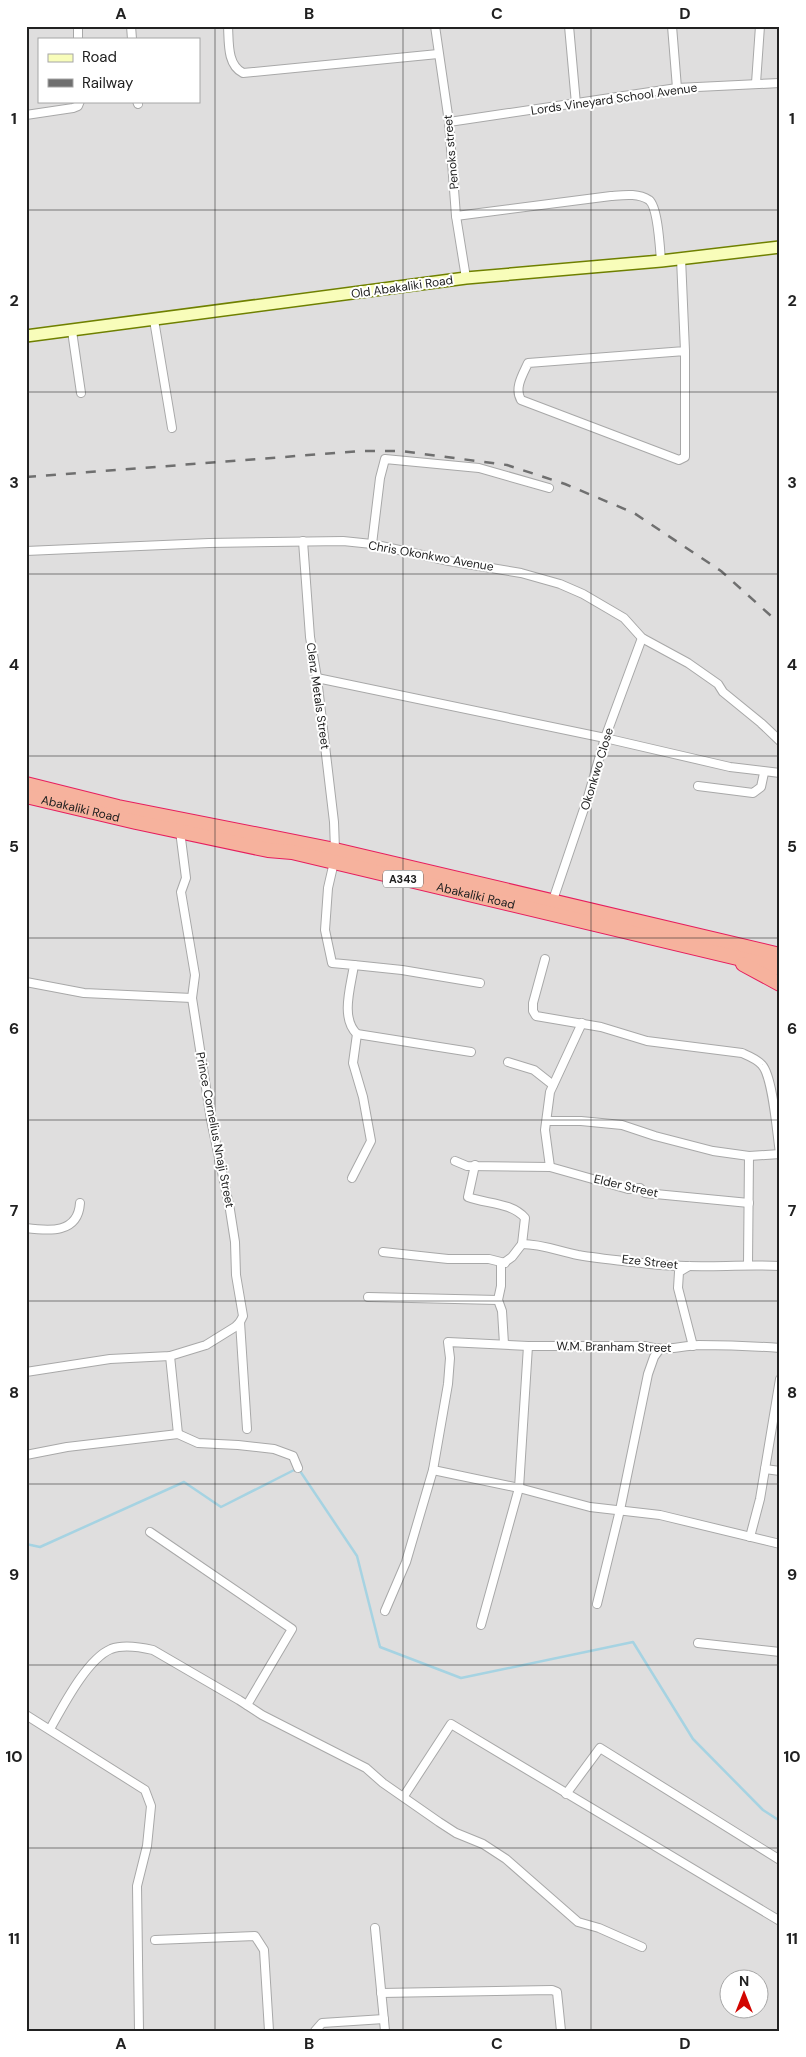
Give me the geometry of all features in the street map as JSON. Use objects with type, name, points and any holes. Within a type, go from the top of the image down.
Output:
[{"type":"highway","name":"Abakaliki Road","points":[[26,784],[334,856],[780,968]]},
{"type":"highway","name":"Abakaliki Road","points":[[26,796],[268,850],[334,856],[553,900],[780,954]]},
{"type":"highway","points":[[729,956],[780,984]]},
{"type":"main road","name":"Old Abakaliki Road","points":[[26,336],[466,278],[661,261],[780,247]]},
{"type":"street","points":[[228,26],[231,62],[243,74],[438,54]]},
{"type":"street","name":"Penoks street","points":[[435,26],[449,122],[456,216],[466,278]]},
{"type":"street","points":[[569,26],[576,104]]},
{"type":"street","points":[[672,26],[677,88]]},
{"type":"street","points":[[756,83],[760,26]]},
{"type":"street","name":"Lords Vineyard School Avenue","points":[[449,122],[677,88],[780,83]]},
{"type":"street","points":[[26,115],[73,108],[78,106],[80,102]]},
{"type":"street","points":[[456,216],[611,196],[636,195],[650,201],[655,208],[661,261]]},
{"type":"street","points":[[681,258],[685,351],[686,457],[682,460],[521,400],[519,396],[521,381],[528,363],[685,351]]},
{"type":"street","points":[[154,320],[172,428]]},
{"type":"street","points":[[72,331],[81,393]]},
{"type":"street","points":[[372,544],[380,478],[385,459],[479,468],[549,488]]},
{"type":"street","name":"Clenz Metals Street","points":[[303,541],[310,638],[317,678],[334,822],[334,856],[326,902],[325,930],[332,963],[354,965]]},
{"type":"street","name":"Chris Okonkwo Avenue","points":[[26,551],[209,543],[343,541],[372,544],[449,561],[521,573],[560,584],[583,594],[624,618],[642,638],[688,662],[718,684],[729,697],[761,722],[780,742]]},
{"type":"street","name":"Okonkwo Close","points":[[553,900],[588,798],[605,738],[642,638]]},
{"type":"street","points":[[317,678],[605,738],[730,767],[764,773],[780,773]]},
{"type":"street","points":[[698,786],[753,793],[760,787],[764,773]]},
{"type":"street","name":"Prince Cornelius Nnaji Street","points":[[180,831],[186,878],[181,892],[196,975],[192,998],[211,1120],[235,1242],[236,1275],[242,1316],[240,1322],[247,1429]]},
{"type":"street","points":[[545,959],[533,1003],[533,1010],[536,1016],[582,1023],[647,1041],[742,1053],[754,1058],[763,1066],[768,1075],[780,1153],[749,1156],[713,1151],[655,1136],[622,1125],[581,1121],[548,1121]]},
{"type":"street","points":[[471,1052],[357,1034],[350,1026],[348,1001],[354,965],[402,970],[480,983]]},
{"type":"street","points":[[26,982],[84,993],[192,998]]},
{"type":"street","points":[[550,1167],[545,1130],[548,1121],[550,1092],[582,1023]]},
{"type":"street","points":[[352,1178],[372,1141],[363,1097],[353,1063],[357,1034]]},
{"type":"street","points":[[508,1062],[534,1070],[553,1085]]},
{"type":"street","points":[[748,1264],[749,1156]]},
{"type":"street","name":"Elder Street","points":[[454,1161],[467,1166],[550,1167],[628,1189],[640,1188],[645,1193],[749,1203]]},
{"type":"street","points":[[475,1166],[468,1197],[481,1202],[502,1205],[522,1214],[525,1218],[522,1244],[512,1257],[502,1265],[498,1300],[502,1311],[504,1344]]},
{"type":"street","points":[[26,1228],[46,1230],[66,1227],[74,1221],[79,1213],[80,1203]]},
{"type":"street","name":"Eze Street","points":[[522,1244],[540,1244],[553,1250],[583,1256],[652,1264],[780,1266]]},
{"type":"street","points":[[383,1252],[448,1259],[489,1259],[505,1263]]},
{"type":"street","points":[[689,1266],[679,1272],[678,1288],[693,1346]]},
{"type":"street","points":[[368,1297],[498,1300]]},
{"type":"street","points":[[26,1372],[110,1359],[170,1356],[206,1345],[240,1322]]},
{"type":"street","name":"W.M. Branham Street","points":[[433,1470],[448,1384],[450,1358],[448,1342],[528,1346],[645,1346],[659,1350],[693,1346],[732,1345],[780,1348]]},
{"type":"street","points":[[481,1625],[520,1488],[528,1346]]},
{"type":"street","points":[[597,1604],[620,1510],[648,1374],[654,1357],[659,1350]]},
{"type":"street","points":[[170,1356],[178,1434]]},
{"type":"street","points":[[750,1537],[765,1469],[780,1379]]},
{"type":"street","points":[[26,1456],[67,1447],[178,1434],[198,1443],[238,1444],[274,1449],[294,1456],[298,1468]]},
{"type":"street","points":[[765,1469],[780,1471]]},
{"type":"street","points":[[385,1611],[406,1562],[433,1470],[520,1488],[590,1507],[660,1515],[780,1544]]},
{"type":"street","points":[[150,1532],[292,1629],[247,1705]]},
{"type":"street","points":[[698,1643],[780,1652]]},
{"type":"street","points":[[50,1728],[82,1676],[111,1649],[137,1646],[153,1650],[262,1715],[366,1768],[383,1783],[456,1833],[483,1844],[506,1860],[578,1922],[599,1928],[642,1948]]},
{"type":"street","points":[[26,1715],[50,1728],[145,1790],[151,1806],[147,1846],[137,1886],[139,2031]]},
{"type":"street","points":[[404,1796],[451,1724],[780,1921]]},
{"type":"street","points":[[566,1794],[600,1748],[780,1860]]},
{"type":"street","points":[[376,1928],[385,2031]]},
{"type":"street","points":[[155,1940],[255,1936],[264,1950],[269,2031]]},
{"type":"street","points":[[381,1993],[552,1990],[557,1992],[561,2031]]},
{"type":"street","points":[[315,2031],[322,2024],[384,2019]]},
{"type":"shaded area","points":[[26,26],[780,26],[780,2031],[26,2031]]},
{"type":"waterway","points":[[26,1544],[40,1547],[184,1482],[221,1507],[298,1468],[357,1556],[380,1647],[461,1678],[633,1642],[693,1739],[763,1810],[780,1821]]},
{"type":"railway","points":[[26,477],[361,451],[401,451],[507,465],[565,484],[634,513],[721,571],[780,624]]}]
